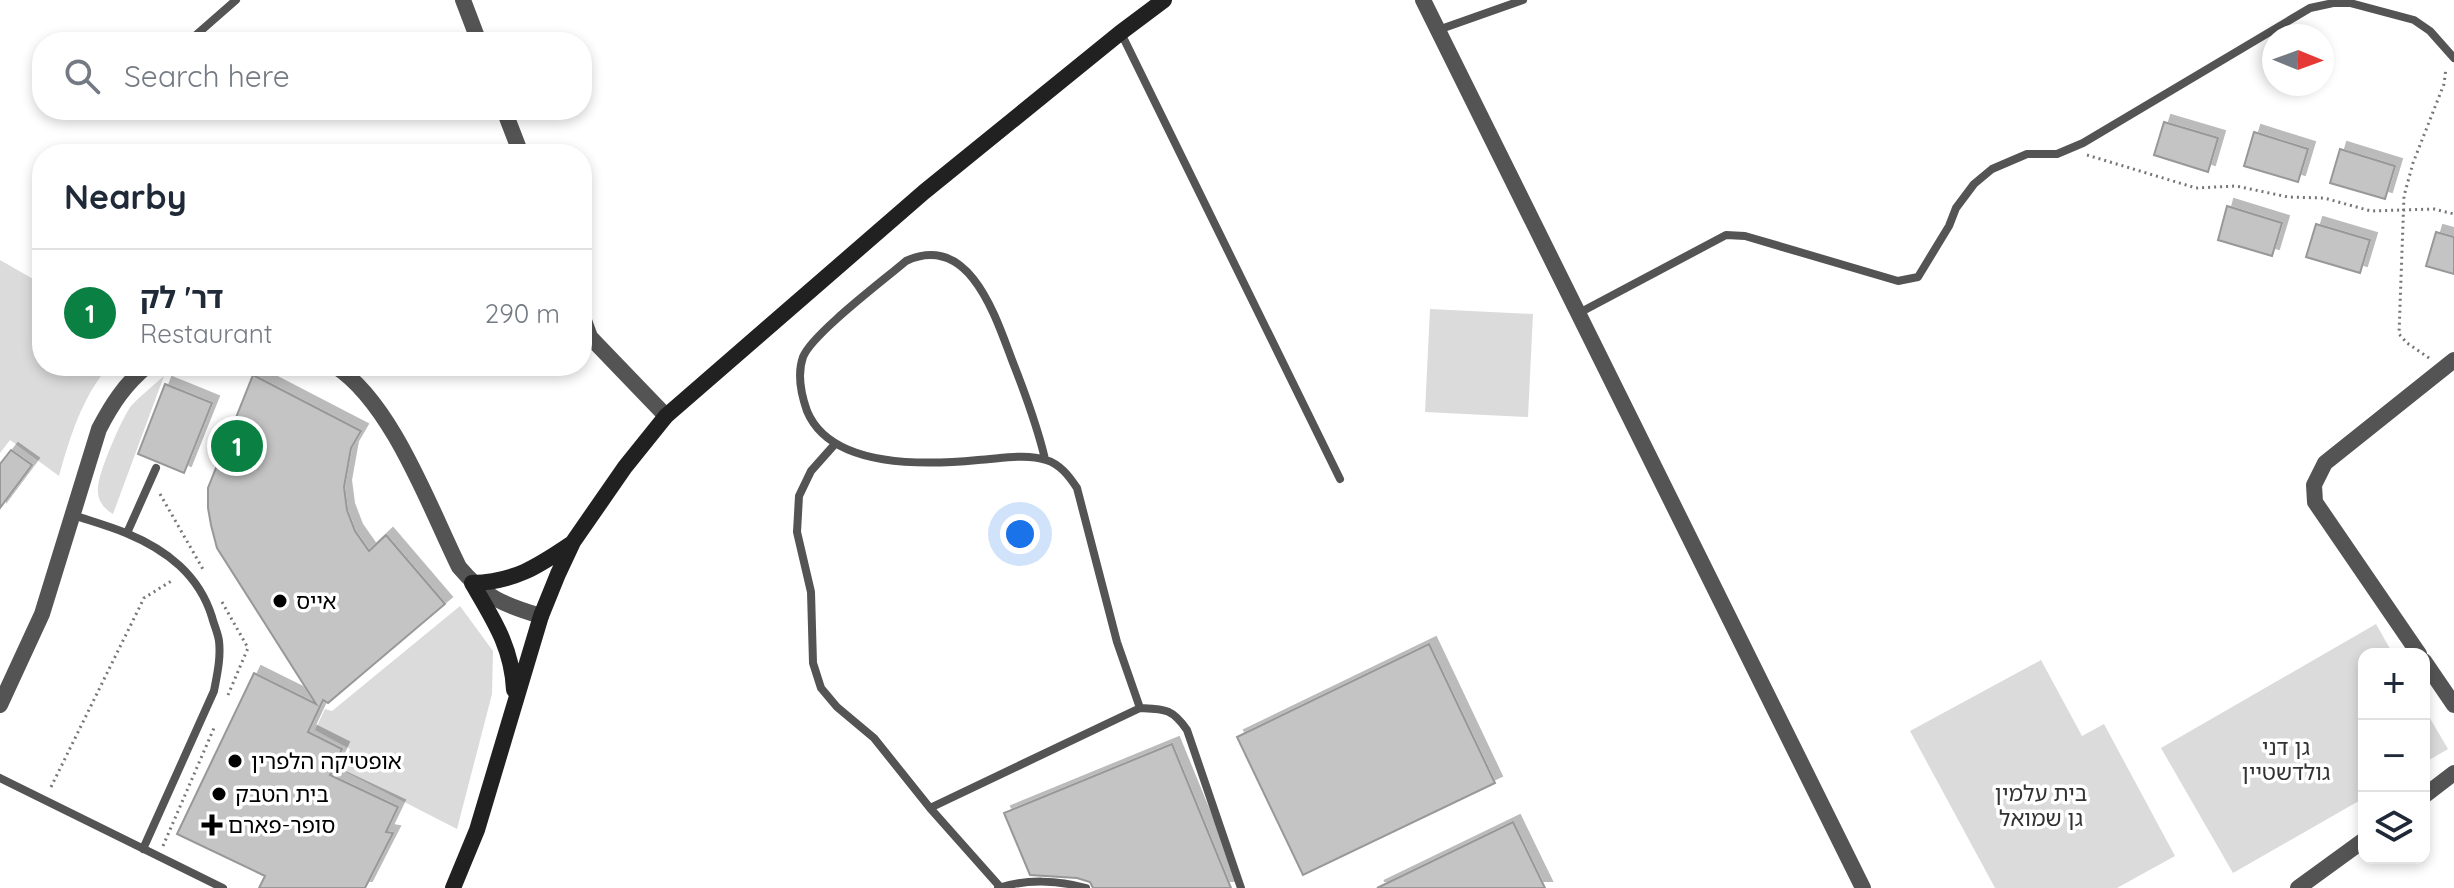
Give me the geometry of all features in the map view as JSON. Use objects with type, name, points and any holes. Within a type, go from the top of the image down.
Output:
[{"type":"street","points":[[463,0],[475,32]]},
{"type":"street","points":[[453,888],[477,830],[541,616],[558,574],[573,542],[625,467],[666,416],[924,192],[1164,0]]},
{"type":"street","points":[[1423,0],[1863,888]]},
{"type":"street","points":[[508,120],[517,144]]},
{"type":"street","points":[[592,339],[666,416]]},
{"type":"street","points":[[2415,648],[2315,502],[2314,485],[2325,463],[2449,364]]},
{"type":"street","points":[[0,705],[42,614],[99,429],[112,404],[134,376]]},
{"type":"street","points":[[350,376],[388,426],[459,567],[472,583],[504,638],[513,673],[515,704]]},
{"type":"street","points":[[472,583],[501,582],[519,575],[573,542]]},
{"type":"street","points":[[472,583],[489,597],[541,616]]},
{"type":"street","points":[[2430,670],[2454,705]]},
{"type":"street","points":[[2429,792],[2454,773]]},
{"type":"street","points":[[2298,888],[2358,844]]},
{"type":"lane","points":[[199,32],[236,0]]},
{"type":"lane","points":[[1438,30],[1523,0]]},
{"type":"lane","points":[[1579,313],[1726,235],[1745,236],[1898,281],[1918,277],[1949,226],[1956,208],[1974,184],[1992,169],[2027,154],[2057,154],[2068,149],[2109,128],[2310,8],[2350,3],[2414,20],[2430,31],[2451,55]]},
{"type":"lane","points":[[1120,33],[1340,479]]},
{"type":"lane","points":[[1045,459],[1036,423],[989,300],[970,274],[951,259],[921,254],[906,261],[824,331],[803,357],[800,376],[808,413],[819,430],[835,444],[861,455],[896,460],[945,463],[1022,457],[1045,459],[1064,471],[1077,488],[1117,642],[1140,708]]},
{"type":"lane","points":[[835,444],[811,471],[799,496],[797,532],[811,592],[813,663],[821,688],[837,707],[874,738],[1000,888],[1017,883],[1055,882],[1086,888]]},
{"type":"lane","points":[[127,533],[156,468]]},
{"type":"lane","points":[[72,515],[127,533],[155,547],[186,571],[195,580],[208,605],[219,640],[219,666],[214,691],[143,849]]},
{"type":"lane","points":[[930,808],[1140,708],[1165,709],[1178,717],[1187,730],[1241,888]]},
{"type":"lane","points":[[0,778],[223,888]]},
{"type":"path","points":[[2449,364],[2407,343],[2399,334],[2403,210],[2413,163],[2444,84],[2451,55]]},
{"type":"path","points":[[2068,149],[2196,188],[2236,186],[2288,197],[2324,198],[2371,211],[2434,209],[2454,214]]},
{"type":"path","points":[[151,479],[206,574]]},
{"type":"path","points":[[45,800],[144,598],[199,562]]},
{"type":"path","points":[[220,599],[248,648],[224,703]]},
{"type":"path","points":[[158,856],[218,717]]},
{"type":"green space","points":[[0,260],[32,278],[32,376],[102,376],[84,404],[59,476],[10,440],[0,453]]},
{"type":"green space","points":[[1430,309],[1533,314],[1528,417],[1425,412]]},
{"type":"green space","points":[[164,376],[113,514],[101,503],[98,492],[106,459],[131,406]]},
{"type":"green space","points":[[460,606],[493,651],[492,694],[457,829],[342,770],[350,749],[315,730],[325,709],[332,711]]},
{"type":"green space","name":"גן דני גולדשטיין","points":[[2376,624],[2390,648],[2358,648],[2358,801],[2233,873],[2161,748]]},
{"type":"green space","name":"בית עלמין גן שמואל","points":[[2041,660],[2082,736],[2104,724],[2175,856],[2117,888],[1995,888],[1910,731]]},
{"type":"green space","points":[[2430,718],[2448,749],[2430,760]]},
{"type":"building","points":[[2164,122],[2218,138],[2208,172],[2154,155]]},
{"type":"building","points":[[2254,132],[2308,149],[2298,182],[2244,166]]},
{"type":"building","points":[[2340,149],[2395,166],[2385,199],[2330,183]]},
{"type":"building","points":[[2227,206],[2282,223],[2272,256],[2218,240]]},
{"type":"building","points":[[2316,224],[2370,240],[2360,273],[2306,257]]},
{"type":"building","points":[[2436,232],[2454,237],[2454,274],[2426,266]]},
{"type":"building","points":[[255,376],[361,431],[351,448],[344,487],[347,510],[355,531],[369,551],[386,535],[445,604],[328,703],[323,700],[308,732],[342,749],[330,775],[398,807],[386,832],[393,833],[365,888],[259,888],[265,876],[177,834],[254,673],[316,704],[217,548],[208,508],[208,488]]},
{"type":"building","points":[[165,384],[212,403],[184,473],[138,454]]},
{"type":"building","points":[[11,450],[32,465],[0,508],[0,464]]},
{"type":"building","points":[[1429,644],[1495,783],[1303,875],[1237,737]]},
{"type":"building","points":[[1172,744],[1231,888],[1093,888],[1090,882],[1077,878],[1030,875],[1004,813]]},
{"type":"building","points":[[1513,822],[1545,888],[1377,888]]},
{"type":"place","name":"דר' לק","points":[[237,446]]},
{"type":"place","name":"אייס","points":[[280,601]]},
{"type":"place","name":"אופטיקה הלפרין","points":[[235,761]]},
{"type":"place","name":"בית הטבק","points":[[219,794]]},
{"type":"place","name":"סופר-פארם","points":[[212,825]]}]
